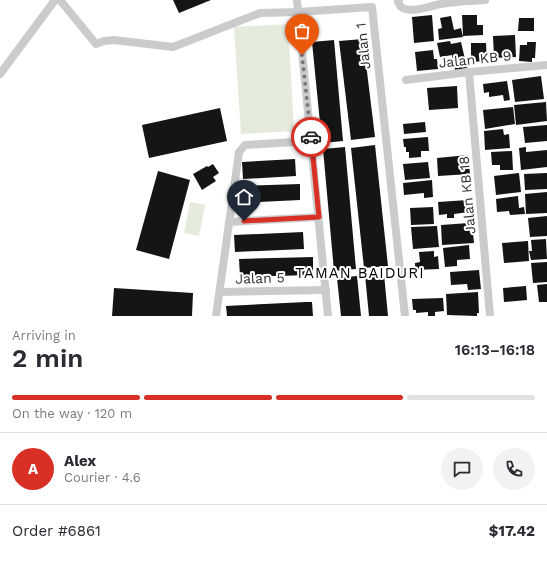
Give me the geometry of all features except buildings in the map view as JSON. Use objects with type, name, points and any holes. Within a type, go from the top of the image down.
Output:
[{"type":"street","points":[[0,74],[55,0]]},
{"type":"street","name":"Jalan 1","points":[[60,0],[96,44],[114,40],[173,47],[260,13],[372,7],[405,316]]},
{"type":"street","points":[[297,0],[328,316]]},
{"type":"street","points":[[399,0],[401,7],[404,9],[420,9],[439,2],[485,0]]},
{"type":"street","name":"Jalan KB 9","points":[[406,80],[469,72],[547,65]]},
{"type":"street","name":"Jalan KB 18","points":[[469,72],[490,316]]},
{"type":"street","points":[[216,316],[239,152],[245,145],[311,141]]},
{"type":"street","points":[[229,222],[319,217]]},
{"type":"street","name":"Jalan 5","points":[[220,292],[326,290]]},
{"type":"shaded area","points":[[288,24],[294,131],[241,134],[234,27]]},
{"type":"shaded area","points":[[190,202],[205,205],[199,236],[184,233]]},
{"type":"way so far","points":[[302,55],[311,137]]},
{"type":"district","name":"TAMAN BAIDURI","points":[[360,273]]},
{"type":"route","points":[[244,221],[319,217],[311,137]]}]
